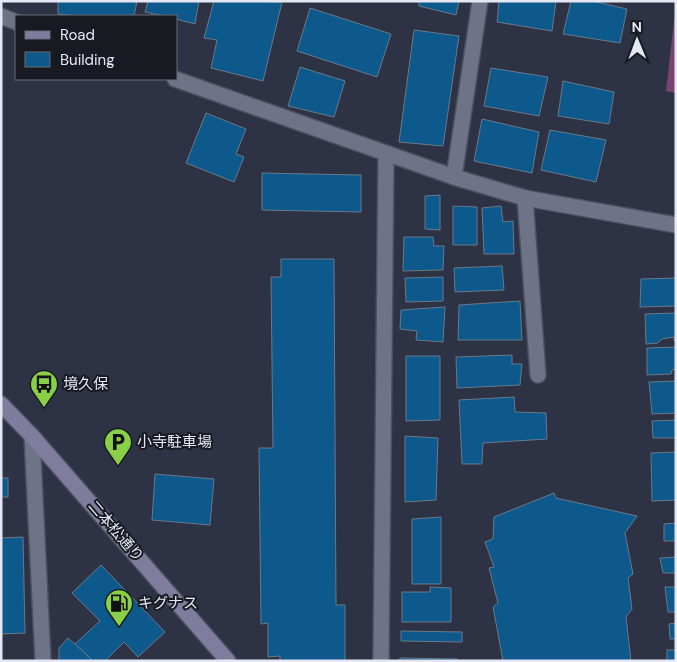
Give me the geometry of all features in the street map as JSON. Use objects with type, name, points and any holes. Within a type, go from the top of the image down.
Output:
[{"type":"street","points":[[454,177],[480,1]]},
{"type":"street","points":[[1,16],[15,22]]},
{"type":"street","points":[[178,80],[386,154],[525,198],[676,225]]},
{"type":"street","points":[[380,661],[386,154]]},
{"type":"street","points":[[525,198],[538,375]]},
{"type":"street","name":"二本松通り","points":[[1,404],[32,436],[228,661]]},
{"type":"street","points":[[32,436],[43,661]]},
{"type":"shaded area","points":[[676,4],[676,93],[666,91]]},
{"type":"building","points":[[58,1],[137,1],[134,15],[58,14]]},
{"type":"building","points":[[148,1],[199,1],[195,24],[178,20],[178,15],[159,15],[145,12]]},
{"type":"building","points":[[214,1],[282,2],[263,81],[211,68],[217,40],[204,38]]},
{"type":"building","points":[[419,1],[459,1],[456,15],[419,6]]},
{"type":"building","points":[[499,1],[556,1],[552,31],[497,22]]},
{"type":"building","points":[[571,1],[593,1],[627,9],[620,43],[563,34]]},
{"type":"building","points":[[310,8],[391,34],[377,77],[297,51]]},
{"type":"building","points":[[414,30],[459,36],[443,146],[399,142]]},
{"type":"building","points":[[300,67],[345,81],[334,117],[288,106]]},
{"type":"building","points":[[491,68],[548,77],[539,116],[484,106]]},
{"type":"building","points":[[563,81],[614,92],[609,124],[558,116]]},
{"type":"building","points":[[206,113],[246,129],[236,154],[244,157],[234,182],[186,163]]},
{"type":"building","points":[[482,119],[539,132],[532,173],[474,161]]},
{"type":"building","points":[[550,130],[606,140],[596,182],[541,170]]},
{"type":"building","points":[[262,173],[361,175],[361,212],[262,210]]},
{"type":"building","points":[[440,195],[440,230],[425,229],[425,196]]},
{"type":"building","points":[[453,206],[477,207],[477,245],[453,245]]},
{"type":"building","points":[[501,206],[503,222],[513,221],[514,254],[484,254],[482,208]]},
{"type":"building","points":[[404,237],[433,237],[434,246],[444,246],[443,270],[403,271]]},
{"type":"building","points":[[281,259],[334,259],[336,605],[345,605],[345,661],[280,661],[280,656],[268,657],[268,623],[261,624],[259,448],[273,448],[271,277],[281,277]]},
{"type":"building","points":[[502,266],[504,290],[455,292],[454,268]]},
{"type":"building","points":[[443,277],[443,301],[406,302],[405,278]]},
{"type":"building","points":[[676,278],[676,306],[640,307],[641,279]]},
{"type":"building","points":[[520,301],[522,340],[458,340],[459,305]]},
{"type":"building","points":[[445,307],[443,342],[416,340],[417,331],[400,329],[401,310]]},
{"type":"building","points":[[676,313],[676,341],[674,341],[674,337],[662,339],[658,343],[646,344],[645,314]]},
{"type":"building","points":[[676,347],[676,369],[672,370],[671,374],[647,375],[647,348]]},
{"type":"building","points":[[512,355],[512,364],[522,364],[520,385],[457,388],[456,357]]},
{"type":"building","points":[[406,356],[440,356],[440,420],[406,421]]},
{"type":"building","points":[[676,381],[676,413],[652,414],[649,382]]},
{"type":"building","points":[[514,397],[515,412],[546,413],[547,439],[483,443],[482,464],[462,464],[459,400]]},
{"type":"building","points":[[676,420],[676,438],[653,438],[652,421]]},
{"type":"building","points":[[405,436],[438,438],[436,500],[405,502]]},
{"type":"building","points":[[676,452],[676,500],[652,501],[651,453]]},
{"type":"building","points":[[155,474],[214,479],[210,525],[152,520]]},
{"type":"building","points":[[1,478],[8,478],[8,497],[1,497]]},
{"type":"building","points":[[554,493],[556,498],[637,516],[625,533],[633,574],[628,578],[632,609],[626,617],[631,661],[503,661],[493,607],[498,603],[489,568],[494,567],[485,542],[493,539],[494,517]]},
{"type":"building","points":[[441,517],[441,584],[412,584],[412,519]]},
{"type":"building","points":[[676,523],[676,541],[664,541],[664,524]]},
{"type":"building","points":[[23,537],[25,633],[1,634],[1,538]]},
{"type":"building","points":[[676,557],[676,573],[663,573],[660,558]]},
{"type":"building","points":[[101,565],[165,632],[138,657],[124,642],[105,661],[93,661],[75,644],[100,621],[72,593]]},
{"type":"building","points":[[430,587],[451,588],[451,622],[402,622],[402,592],[430,592]]},
{"type":"building","points":[[665,587],[676,587],[676,612],[668,612]]},
{"type":"building","points":[[676,623],[676,639],[670,639],[669,624]]},
{"type":"building","points":[[401,631],[462,632],[462,642],[401,641]]},
{"type":"building","points":[[68,638],[93,661],[59,661],[59,648]]},
{"type":"building","points":[[667,650],[676,650],[676,661],[667,661]]},
{"type":"building","points":[[400,658],[457,659],[457,661],[400,661]]},
{"type":"place","name":"境久保","points":[[44,408]]},
{"type":"place","name":"小寺駐車場","points":[[118,466]]},
{"type":"place","name":"キグナス","points":[[119,627]]}]
